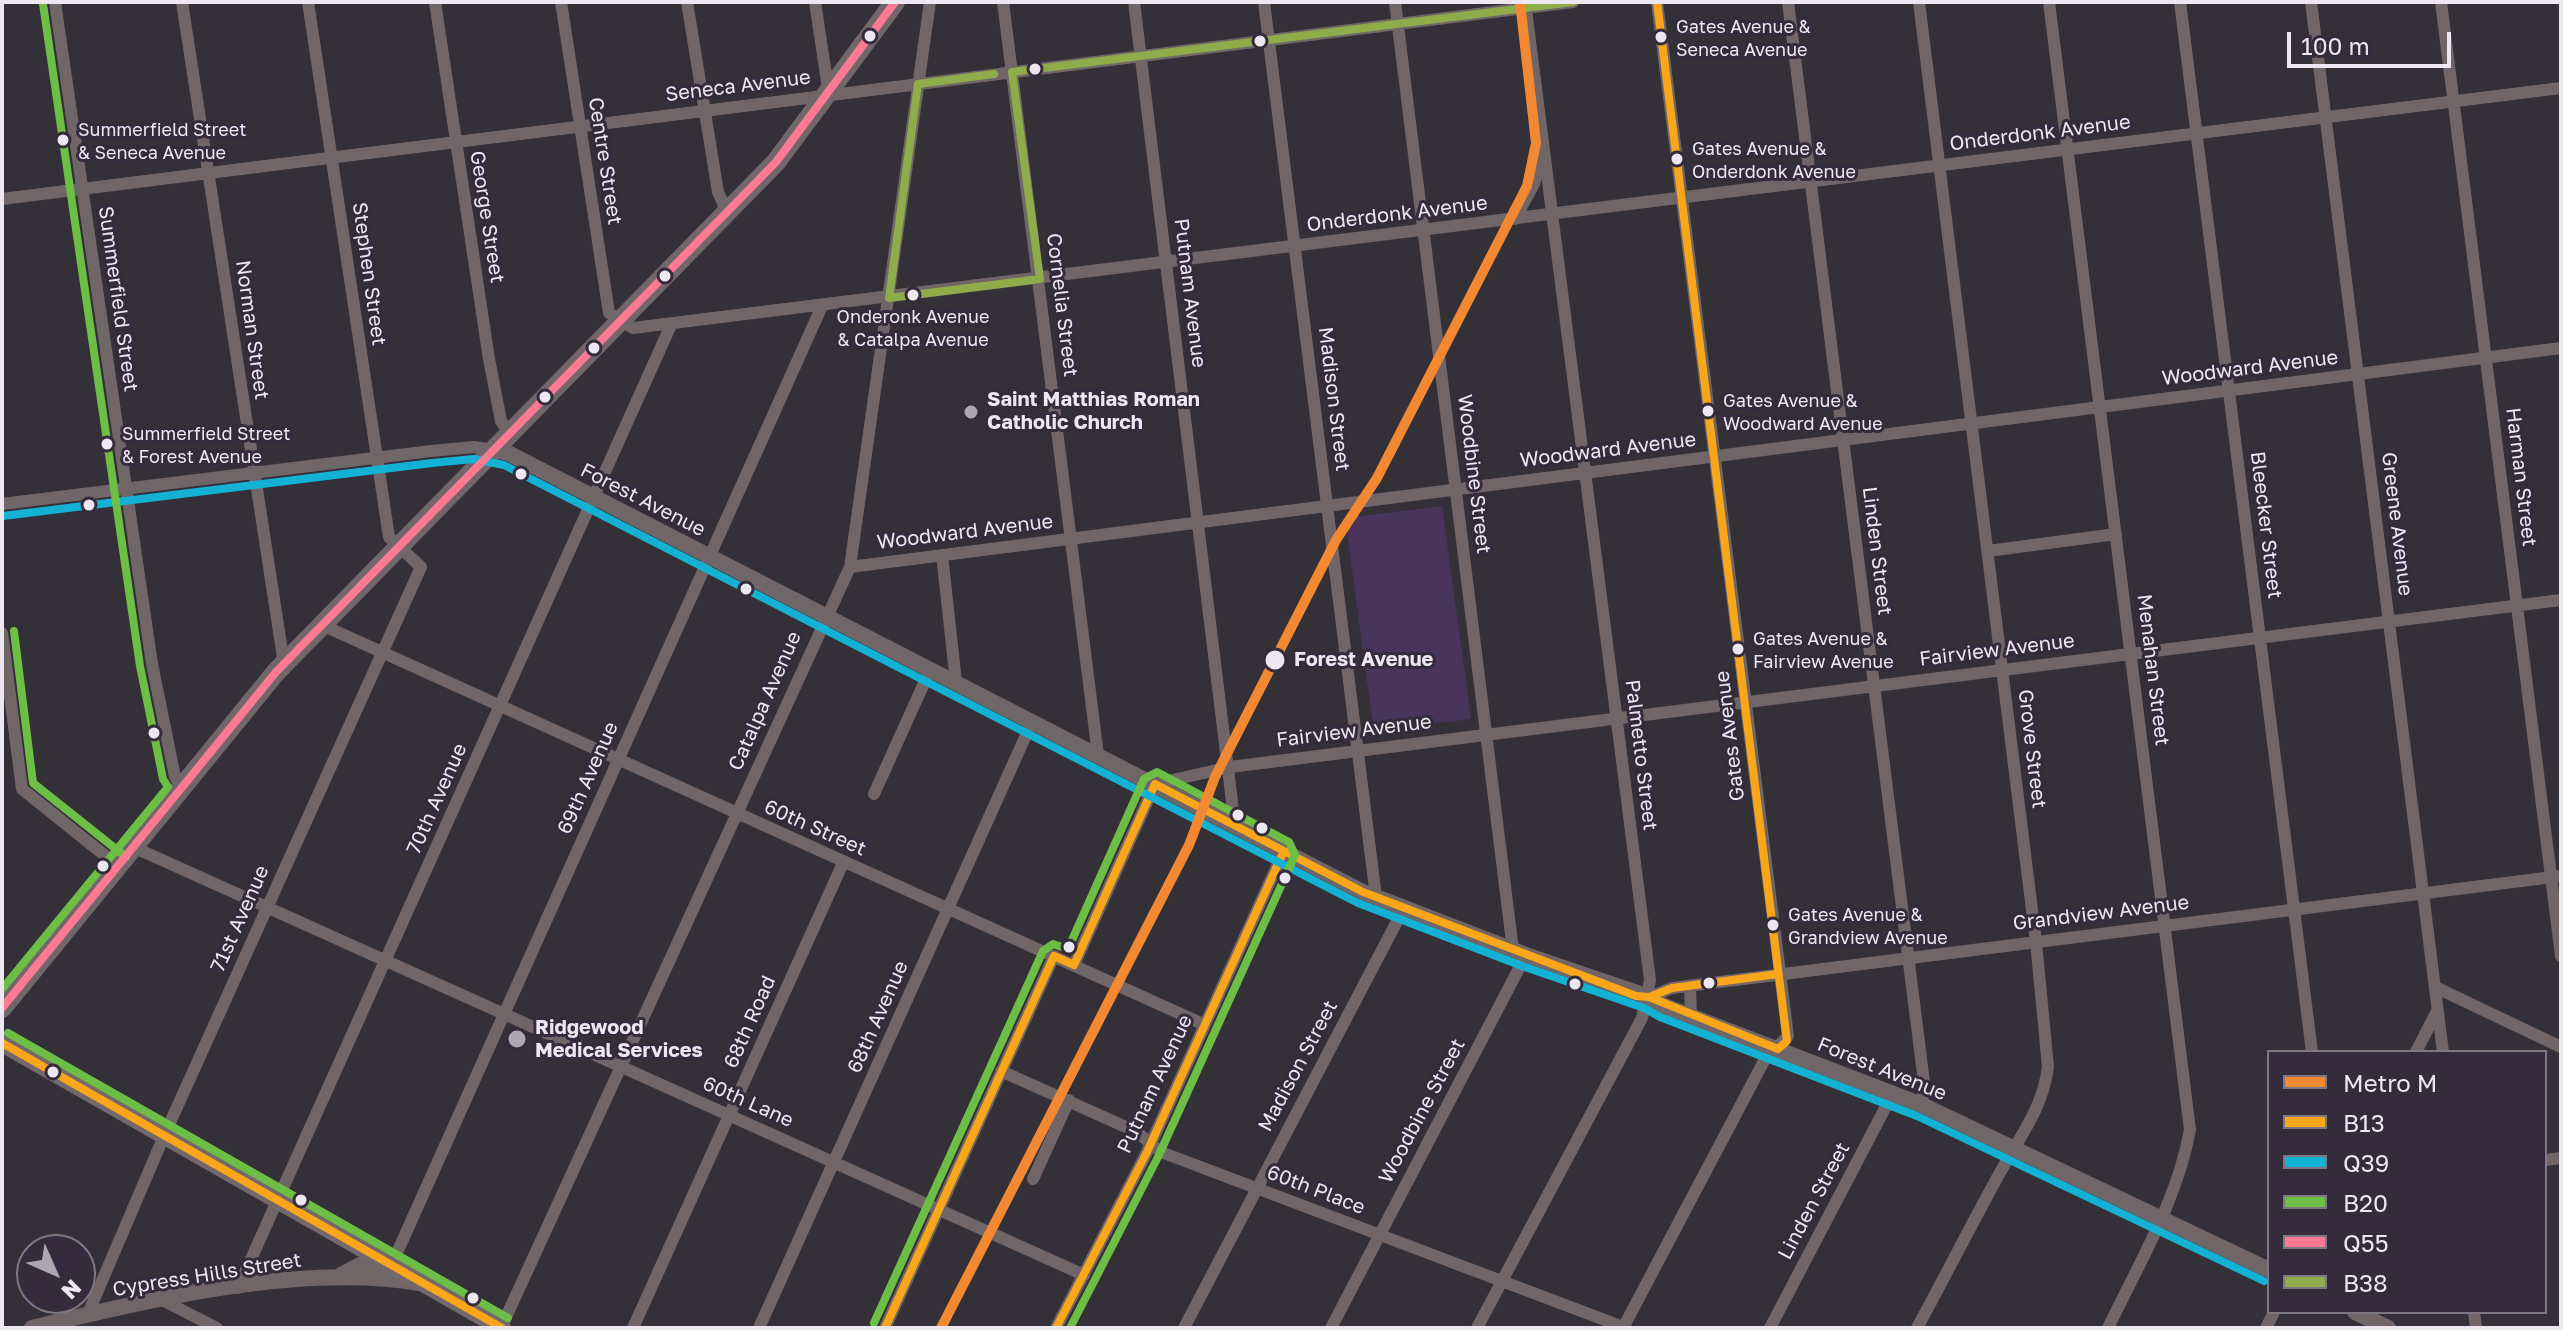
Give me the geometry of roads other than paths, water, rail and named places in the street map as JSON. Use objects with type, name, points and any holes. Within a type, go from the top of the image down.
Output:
[{"type":"main road","points":[[2,1008],[284,664],[776,162],[895,2]]},
{"type":"main road","points":[[2,1043],[502,1328]]},
{"type":"street","name":"Summerfield Street","points":[[55,2],[126,488],[165,730],[175,777],[185,786]]},
{"type":"street","name":"Norman Street","points":[[182,2],[284,664]]},
{"type":"street","name":"Stephen Street","points":[[308,2],[389,537],[399,546]]},
{"type":"street","name":"George Street","points":[[435,2],[489,359],[501,421],[510,434]]},
{"type":"street","name":"Centre Street","points":[[561,2],[609,313],[621,320]]},
{"type":"street","points":[[687,2],[718,192],[727,212]]},
{"type":"street","points":[[815,2],[828,70],[828,95]]},
{"type":"street","name":"Catalpa Avenue","points":[[502,1328],[850,567],[930,2]]},
{"type":"street","name":"Cornelia Street","points":[[1003,2],[1098,755]]},
{"type":"street","name":"Putnam Avenue","points":[[1134,2],[1235,826]]},
{"type":"street","name":"Madison Street","points":[[1264,2],[1376,897]]},
{"type":"street","name":"Woodbine Street","points":[[1331,1328],[1520,953],[1487,734],[1395,2]]},
{"type":"street","name":"Seneca Avenue","points":[[2,199],[1398,24],[1526,5],[1573,2]]},
{"type":"street","name":"Gates Avenue","points":[[1624,1328],[1764,1061],[1788,1036],[1657,2]]},
{"type":"street","name":"Linden Street","points":[[1788,2],[1924,1082],[1922,1105]]},
{"type":"street","name":"Grove Street","points":[[1917,1328],[2027,1130],[2046,1085],[2048,1067],[2036,942],[1919,2]]},
{"type":"street","name":"Menahan Street","points":[[2049,2],[2190,1130],[2183,1167],[2162,1218],[2108,1328]]},
{"type":"street","name":"Bleecker Street","points":[[2180,2],[2312,1050]]},
{"type":"street","name":"Greene Avenue","points":[[2311,2],[2443,1050]]},
{"type":"street","name":"Harman Street","points":[[2441,2],[2517,605],[2556,877],[2561,956]]},
{"type":"street","name":"Palmetto Street","points":[[1477,1328],[1642,1018],[1649,997],[1650,980],[1526,5]]},
{"type":"street","name":"Onderdonk Avenue","points":[[621,320],[633,328],[671,325],[2561,88]]},
{"type":"street","name":"Palmetto Street","points":[[1515,219],[1534,184],[1544,147]]},
{"type":"street","name":"69th Avenue","points":[[391,1266],[822,306]]},
{"type":"street","name":"70th Avenue","points":[[238,1288],[671,325]]},
{"type":"street","name":"Woodward Avenue","points":[[850,567],[2561,348]]},
{"type":"street","name":"Forest Avenue","points":[[2,504],[474,447],[508,453],[1155,784],[1283,853],[1376,897],[1520,953],[1649,997],[1691,1017],[1922,1105],[2267,1269]]},
{"type":"street","points":[[1988,551],[2116,534]]},
{"type":"street","name":"71st Avenue","points":[[87,1316],[164,1136],[421,567],[399,546]]},
{"type":"street","points":[[942,555],[956,682]]},
{"type":"street","name":"Fairview Avenue","points":[[1155,784],[1230,767],[1358,750],[2561,600]]},
{"type":"street","name":"60th Street","points":[[322,625],[381,655],[1205,1025]]},
{"type":"street","points":[[2,633],[22,789],[118,866]]},
{"type":"street","points":[[874,794],[930,670]]},
{"type":"street","name":"68th Avenue","points":[[759,1328],[1032,722]]},
{"type":"street","points":[[1074,965],[1155,784]]},
{"type":"street","name":"60th Lane","points":[[133,847],[1084,1275]]},
{"type":"street","name":"Putnam Avenue","points":[[1056,1328],[1151,1143],[1283,853]]},
{"type":"street","name":"68th Road","points":[[633,1328],[843,863]]},
{"type":"street","name":"Grandview Avenue","points":[[1649,997],[1666,989],[1778,974],[2556,877]]},
{"type":"street","name":"Madison Street","points":[[1184,1328],[1404,908]]},
{"type":"street","points":[[885,1328],[1054,956]]},
{"type":"street","points":[[1690,986],[1691,1017]]},
{"type":"street","points":[[2435,987],[2561,1047]]},
{"type":"street","points":[[2417,1050],[2437,1011]]},
{"type":"street","name":"60th Place","points":[[1001,1071],[1137,1132],[1161,1152],[1624,1328]]},
{"type":"street","name":"Linden Street","points":[[1770,1328],[1893,1093]]},
{"type":"street","points":[[1033,1179],[1069,1100]]},
{"type":"street","name":"Cypress Hills Street","points":[[341,1275],[360,1265],[391,1266]]},
{"type":"street","name":"Cypress Hills Street","points":[[32,1328],[162,1300],[341,1275],[422,1283]]},
{"type":"street","points":[[162,1300],[217,1328]]},
{"type":"street","points":[[2359,1314],[2388,1328]]},
{"type":"metro line","name":"M","points":[[941,1328],[1189,845],[1215,777],[1336,540],[1377,478],[1527,186],[1536,143],[1520,2]]},
{"type":"place","name":"Gates Avenue & Seneca Avenue","points":[[1661,37]]},
{"type":"place","name":"Summerfield Street & Seneca Avenue","points":[[63,140]]},
{"type":"place","name":"Gates Avenue & Onderdonk Avenue","points":[[1677,159]]},
{"type":"place","name":"Onderonk Avenue & Catalpa Avenue","points":[[913,295]]},
{"type":"place","name":"Gates Avenue & Woodward Avenue","points":[[1708,411]]},
{"type":"place","name":"Saint Matthias Roman Catholic Church","points":[[971,412]]},
{"type":"place","name":"Summerfield Street & Forest Avenue","points":[[107,444]]},
{"type":"place","name":"Gates Avenue & Fairview Avenue","points":[[1738,649]]},
{"type":"place","name":"Forest Avenue","points":[[1275,660]]},
{"type":"place","name":"Gates Avenue & Grandview Avenue","points":[[1773,925]]},
{"type":"place","name":"Ridgewood Medical Services","points":[[517,1039]]}]
